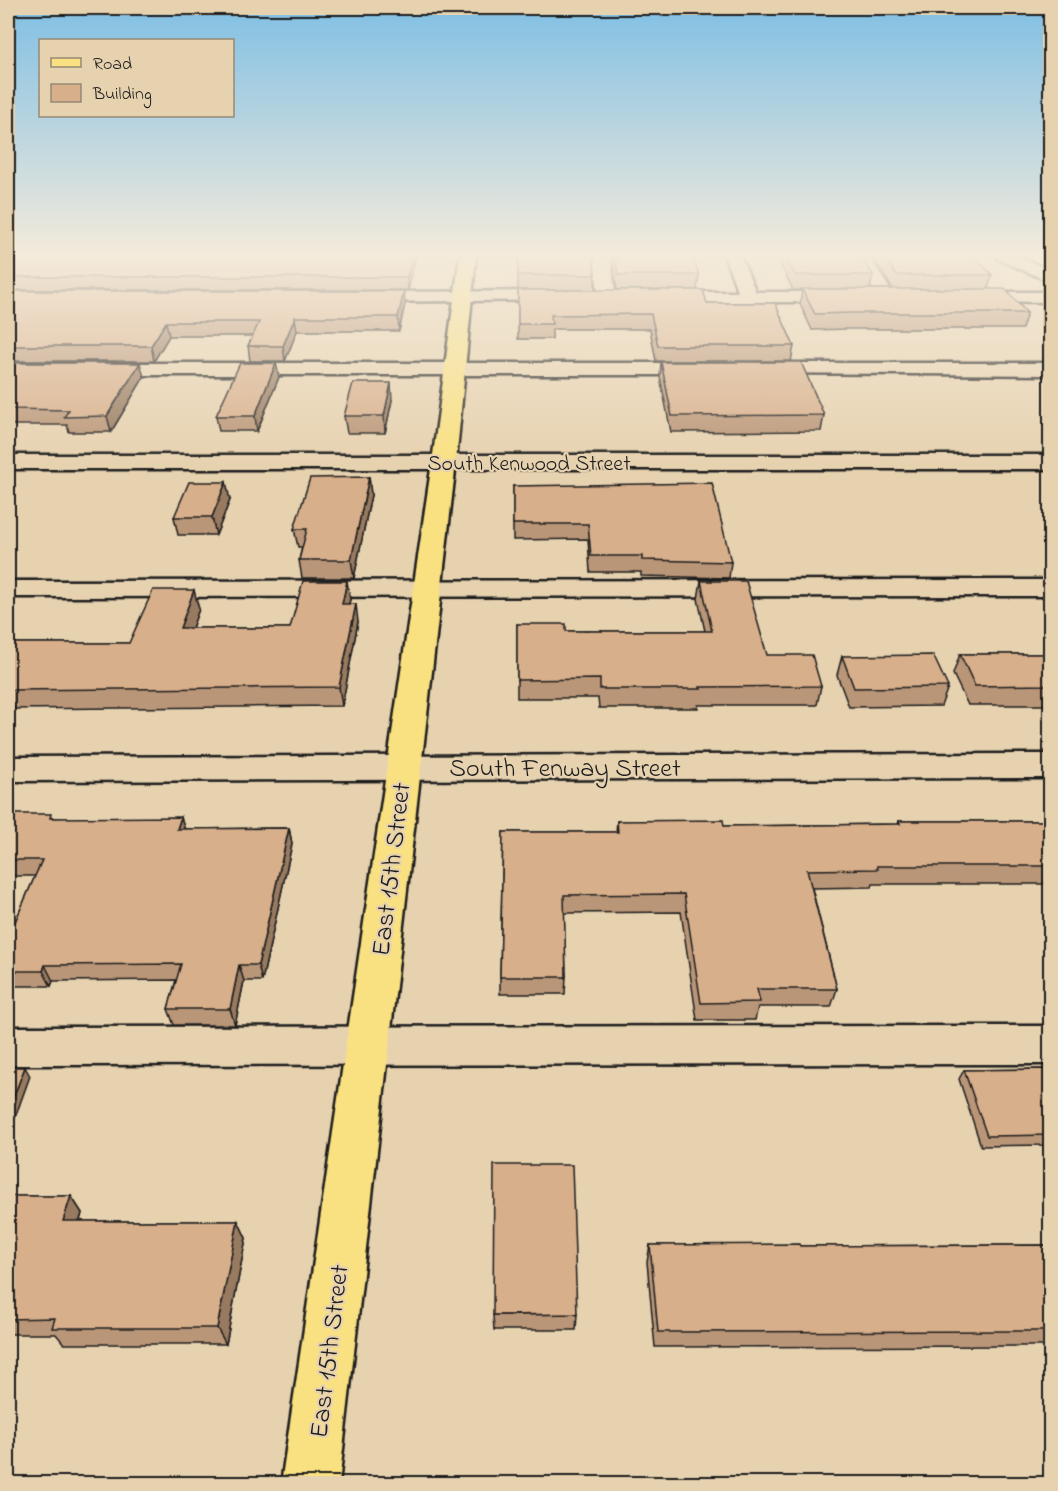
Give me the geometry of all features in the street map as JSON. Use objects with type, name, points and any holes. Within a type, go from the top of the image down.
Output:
[{"type":"main road","name":"East 15th Street","points":[[310,1484],[460,325]]},
{"type":"street","points":[[8,369],[1050,369]]},
{"type":"street","name":"South Kenwood Street","points":[[8,462],[1050,462]]},
{"type":"street","points":[[8,589],[1050,588]]},
{"type":"street","name":"South Fenway Street","points":[[8,770],[1050,766]]},
{"type":"street","points":[[8,1046],[1050,1045]]},
{"type":"building","points":[[8,325],[164,325],[151,346],[8,346]]},
{"type":"building","points":[[258,325],[292,325],[283,346],[248,346]]},
{"type":"building","points":[[653,325],[785,325],[794,346],[658,346]]},
{"type":"building","points":[[661,362],[801,362],[824,415],[672,416]]},
{"type":"building","points":[[8,363],[140,363],[107,416],[64,417],[69,410],[8,409]]},
{"type":"building","points":[[240,363],[276,363],[255,416],[216,416]]},
{"type":"building","points":[[353,383],[391,383],[384,416],[344,416]]},
{"type":"building","points":[[369,477],[351,560],[299,560],[307,529],[294,529],[310,478]]},
{"type":"building","points":[[189,482],[226,482],[212,517],[174,517]]},
{"type":"building","points":[[712,483],[731,562],[642,560],[642,556],[591,556],[588,524],[513,524],[513,486]]},
{"type":"building","points":[[303,581],[347,581],[342,604],[356,604],[339,687],[8,690],[8,643],[129,643],[153,590],[194,590],[180,628],[290,628]]},
{"type":"building","points":[[701,581],[746,581],[767,655],[812,655],[821,686],[600,689],[600,679],[517,680],[517,624],[566,624],[566,631],[712,631]]},
{"type":"building","points":[[960,654],[1050,654],[1050,685],[975,686]]},
{"type":"building","points":[[933,655],[948,687],[854,688],[842,656]]},
{"type":"building","points":[[8,814],[51,814],[50,818],[181,817],[177,829],[289,828],[258,965],[239,965],[230,1009],[168,1009],[181,964],[45,965],[43,971],[8,971],[8,938],[42,860],[8,860]]},
{"type":"building","points":[[723,820],[724,826],[900,824],[899,821],[1050,821],[1050,866],[877,866],[878,869],[807,870],[837,989],[757,989],[760,1002],[701,1003],[684,894],[564,895],[566,977],[500,977],[503,832],[618,832],[617,821]]},
{"type":"building","points":[[8,1067],[25,1067],[8,1111]]},
{"type":"building","points":[[1050,1069],[1050,1135],[987,1136],[964,1070]]},
{"type":"building","points":[[494,1165],[572,1165],[577,1314],[493,1315]]},
{"type":"building","points":[[8,1196],[71,1196],[63,1221],[238,1221],[217,1328],[52,1328],[55,1318],[8,1319]]},
{"type":"building","points":[[799,1244],[800,1246],[1050,1245],[1050,1331],[658,1332],[650,1245]]}]
